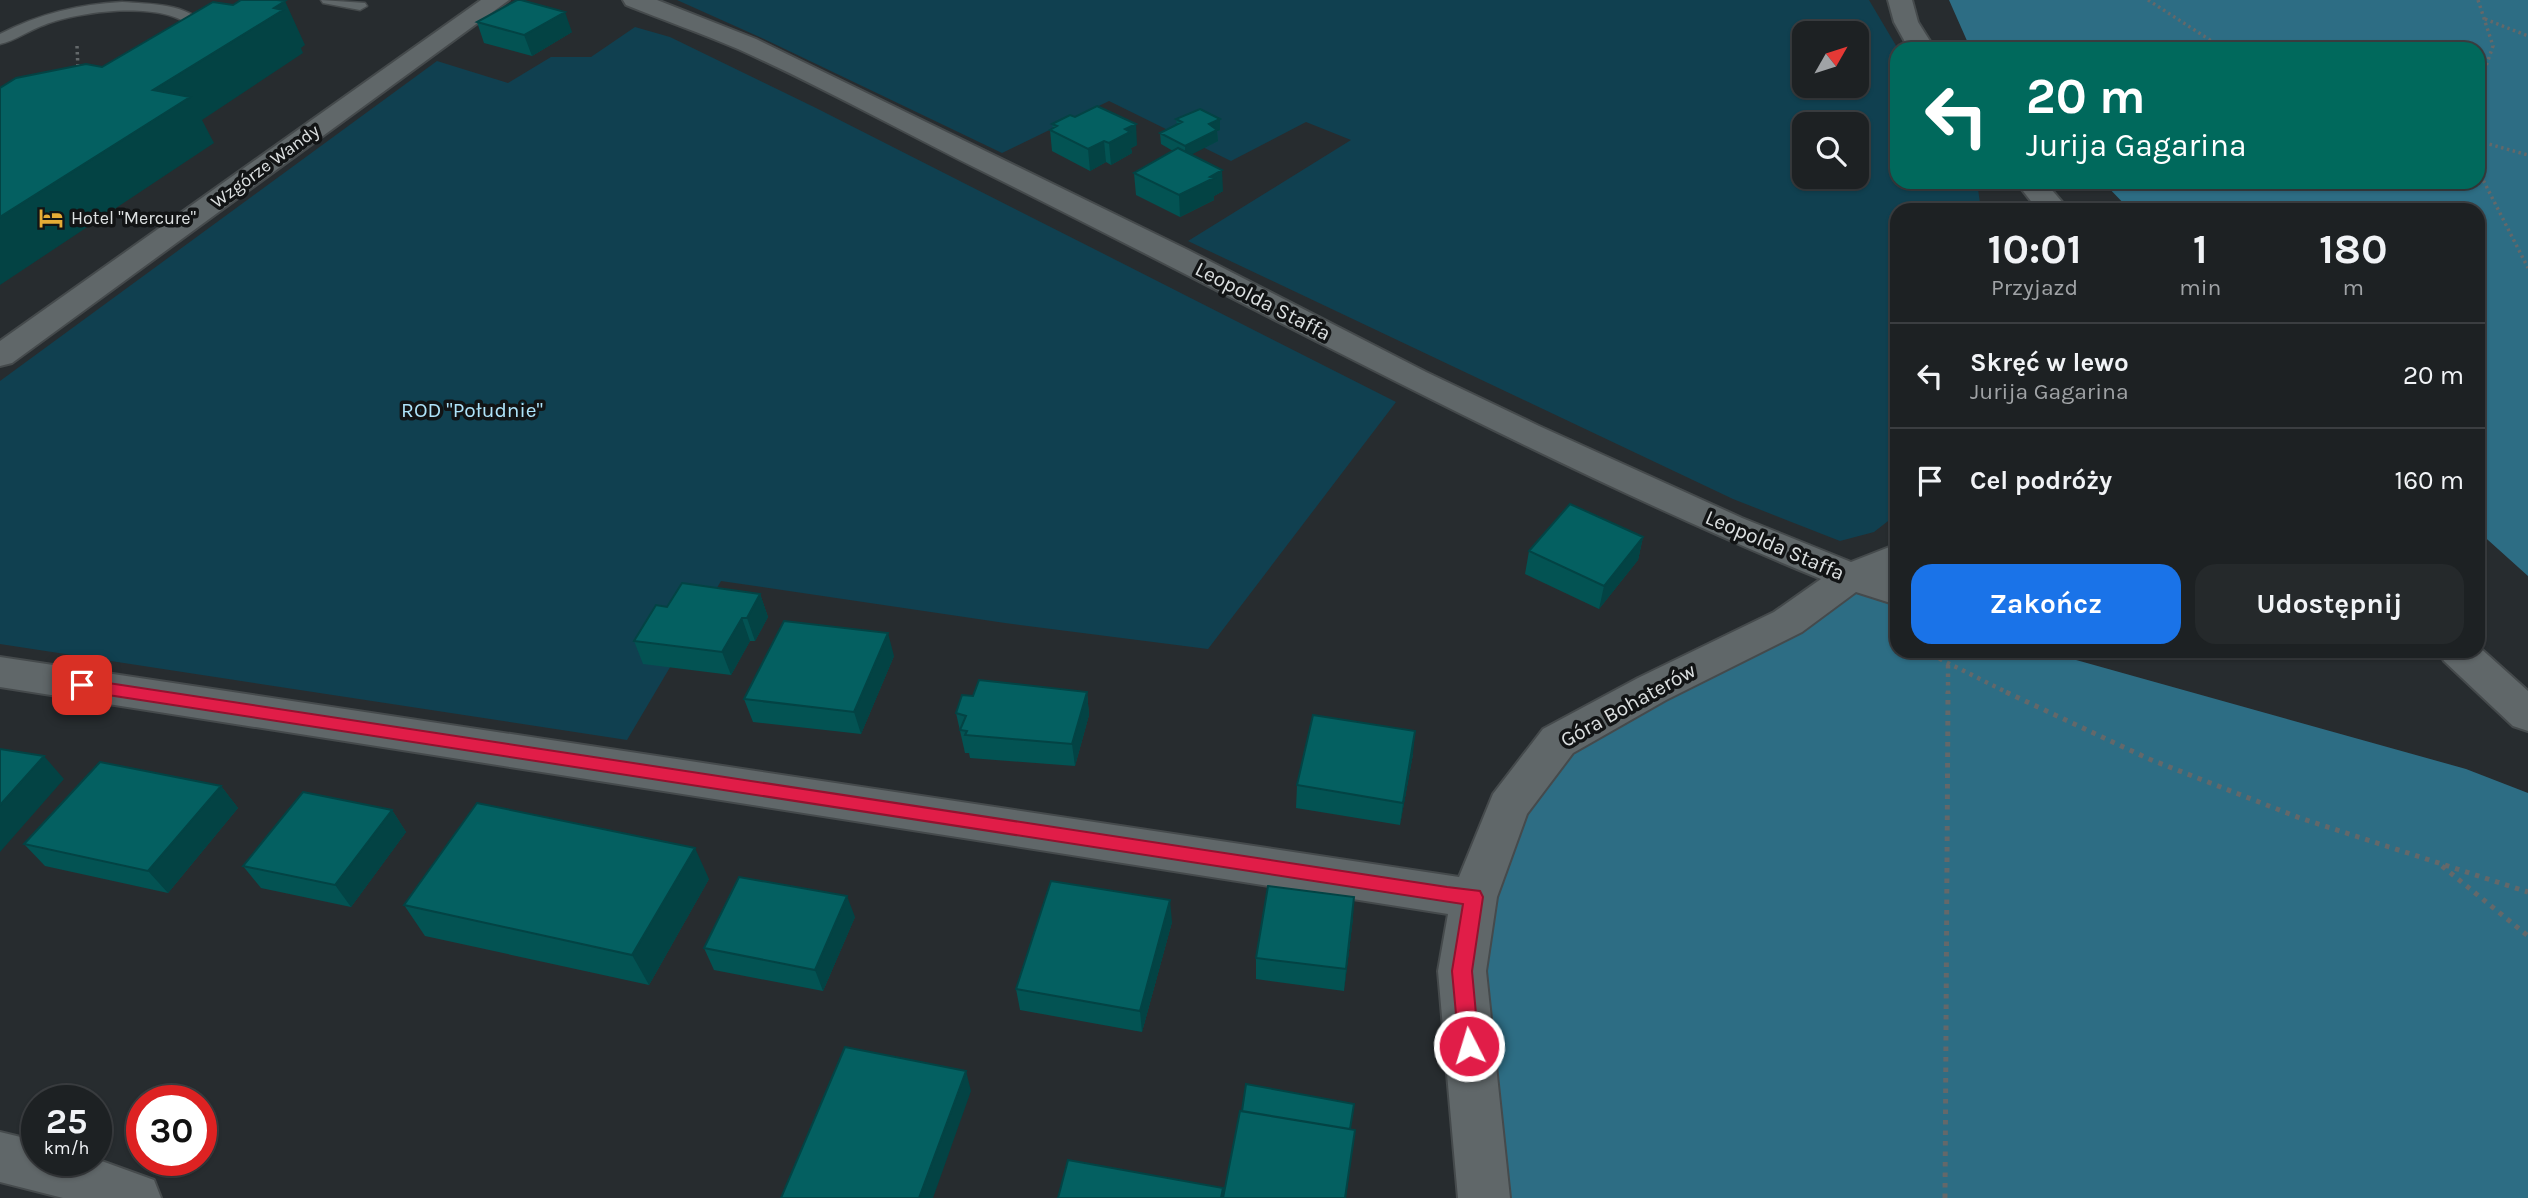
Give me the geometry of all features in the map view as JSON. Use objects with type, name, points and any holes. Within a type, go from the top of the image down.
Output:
[{"type":"street","name":"Wzgórze Wandy","points":[[0,356],[497,0]]},
{"type":"street","name":"Leopolda Staffa","points":[[635,0],[747,44],[1143,239],[1527,434],[1729,527],[1851,577],[1890,590]]},
{"type":"street","points":[[1900,0],[1906,22],[1918,42]]},
{"type":"street","name":"Góra Bohaterów","points":[[1484,1198],[1462,971],[1474,897],[1508,806],[1558,741],[1652,689],[1788,622],[1851,577],[1890,560]]},
{"type":"street","points":[[2466,658],[2528,715]]},
{"type":"street","points":[[0,672],[1420,891],[1474,897]]},
{"type":"street","points":[[0,1157],[58,1171],[135,1198]]},
{"type":"lane","points":[[328,0],[360,6]]},
{"type":"lane","points":[[0,40],[45,18],[108,2],[154,4],[195,22],[199,27],[191,47]]},
{"type":"lane","points":[[191,47],[220,29]]},
{"type":"path","points":[[2148,0],[2213,42]]},
{"type":"path","points":[[2479,0],[2493,46],[2485,69]]},
{"type":"path","points":[[75,9],[78,78]]},
{"type":"path","points":[[2484,19],[2528,36]]},
{"type":"path","points":[[2485,143],[2528,155]]},
{"type":"path","points":[[2485,184],[2528,268]]},
{"type":"path","points":[[1936,658],[2149,759],[2300,818],[2528,892]]},
{"type":"path","points":[[1945,1198],[1948,665]]},
{"type":"path","points":[[2438,863],[2528,936]]},
{"type":"green space","points":[[677,0],[1869,0],[1894,42],[1890,42],[1890,189],[1978,189],[1980,203],[1890,203],[1890,519],[1874,532],[1840,541],[1733,499],[1188,241],[1351,140],[1306,122],[1231,161],[1109,101],[1002,153]]},
{"type":"green space","name":"ROD \"Południe\"","points":[[635,27],[670,37],[816,108],[1396,402],[1208,649],[1005,623],[721,581],[627,740],[0,644],[0,381],[437,61],[508,83],[551,57],[591,57]]},
{"type":"shaded area","points":[[1949,0],[2528,0],[2528,576],[2485,537],[2485,203],[2123,203],[2110,189],[2485,189],[2485,42],[1968,42]]},
{"type":"shaded area","points":[[1851,577],[1890,598],[1890,658],[2069,658],[2466,769],[2528,793],[2528,1198],[1484,1198],[1474,897],[1531,768]]},
{"type":"building","points":[[241,0],[285,1],[274,8],[283,10],[153,90],[190,97],[0,217],[0,88],[16,78],[86,64],[102,67],[213,2],[233,5]]},
{"type":"building","points":[[517,0],[565,12],[524,35],[477,22]]},
{"type":"building","points":[[1097,106],[1136,124],[1125,129],[1130,132],[1109,143],[1104,141],[1088,149],[1050,130],[1057,126],[1052,124]]},
{"type":"building","points":[[1200,109],[1220,119],[1209,124],[1217,130],[1185,146],[1160,133],[1182,122],[1176,119]]},
{"type":"building","points":[[1178,148],[1222,170],[1210,177],[1214,178],[1179,195],[1134,173]]},
{"type":"building","points":[[1570,504],[1643,537],[1604,586],[1529,551]]},
{"type":"building","points":[[682,583],[760,594],[747,618],[742,618],[722,652],[634,641],[656,605],[667,607]]},
{"type":"building","points":[[784,621],[888,633],[854,712],[744,699]]},
{"type":"building","points":[[979,680],[1087,692],[1072,744],[965,735],[967,731],[960,730],[966,716],[956,713],[962,695],[973,696]]},
{"type":"building","points":[[1313,715],[1415,731],[1403,803],[1297,785]]},
{"type":"building","points":[[0,749],[44,756],[0,805]]},
{"type":"building","points":[[100,762],[221,786],[148,871],[24,844]]},
{"type":"building","points":[[303,792],[392,810],[335,885],[243,866]]},
{"type":"building","points":[[477,803],[695,848],[632,955],[404,905]]},
{"type":"building","points":[[739,877],[847,896],[815,970],[704,948]]},
{"type":"building","points":[[1051,881],[1170,900],[1140,1011],[1016,989]]},
{"type":"building","points":[[1268,886],[1354,897],[1346,969],[1256,958]]},
{"type":"building","points":[[845,1047],[966,1071],[919,1198],[781,1198]]},
{"type":"building","points":[[1246,1084],[1354,1104],[1350,1129],[1242,1111]]},
{"type":"building","points":[[1240,1111],[1355,1130],[1345,1198],[1223,1198]]},
{"type":"building","points":[[1068,1160],[1223,1188],[1221,1198],[1058,1198]]},
{"type":"place","name":"Hotel \"Mercure\"","points":[[51,218]]},
{"type":"route","points":[[82,685],[1474,897],[1462,971],[1469,1046]]}]
